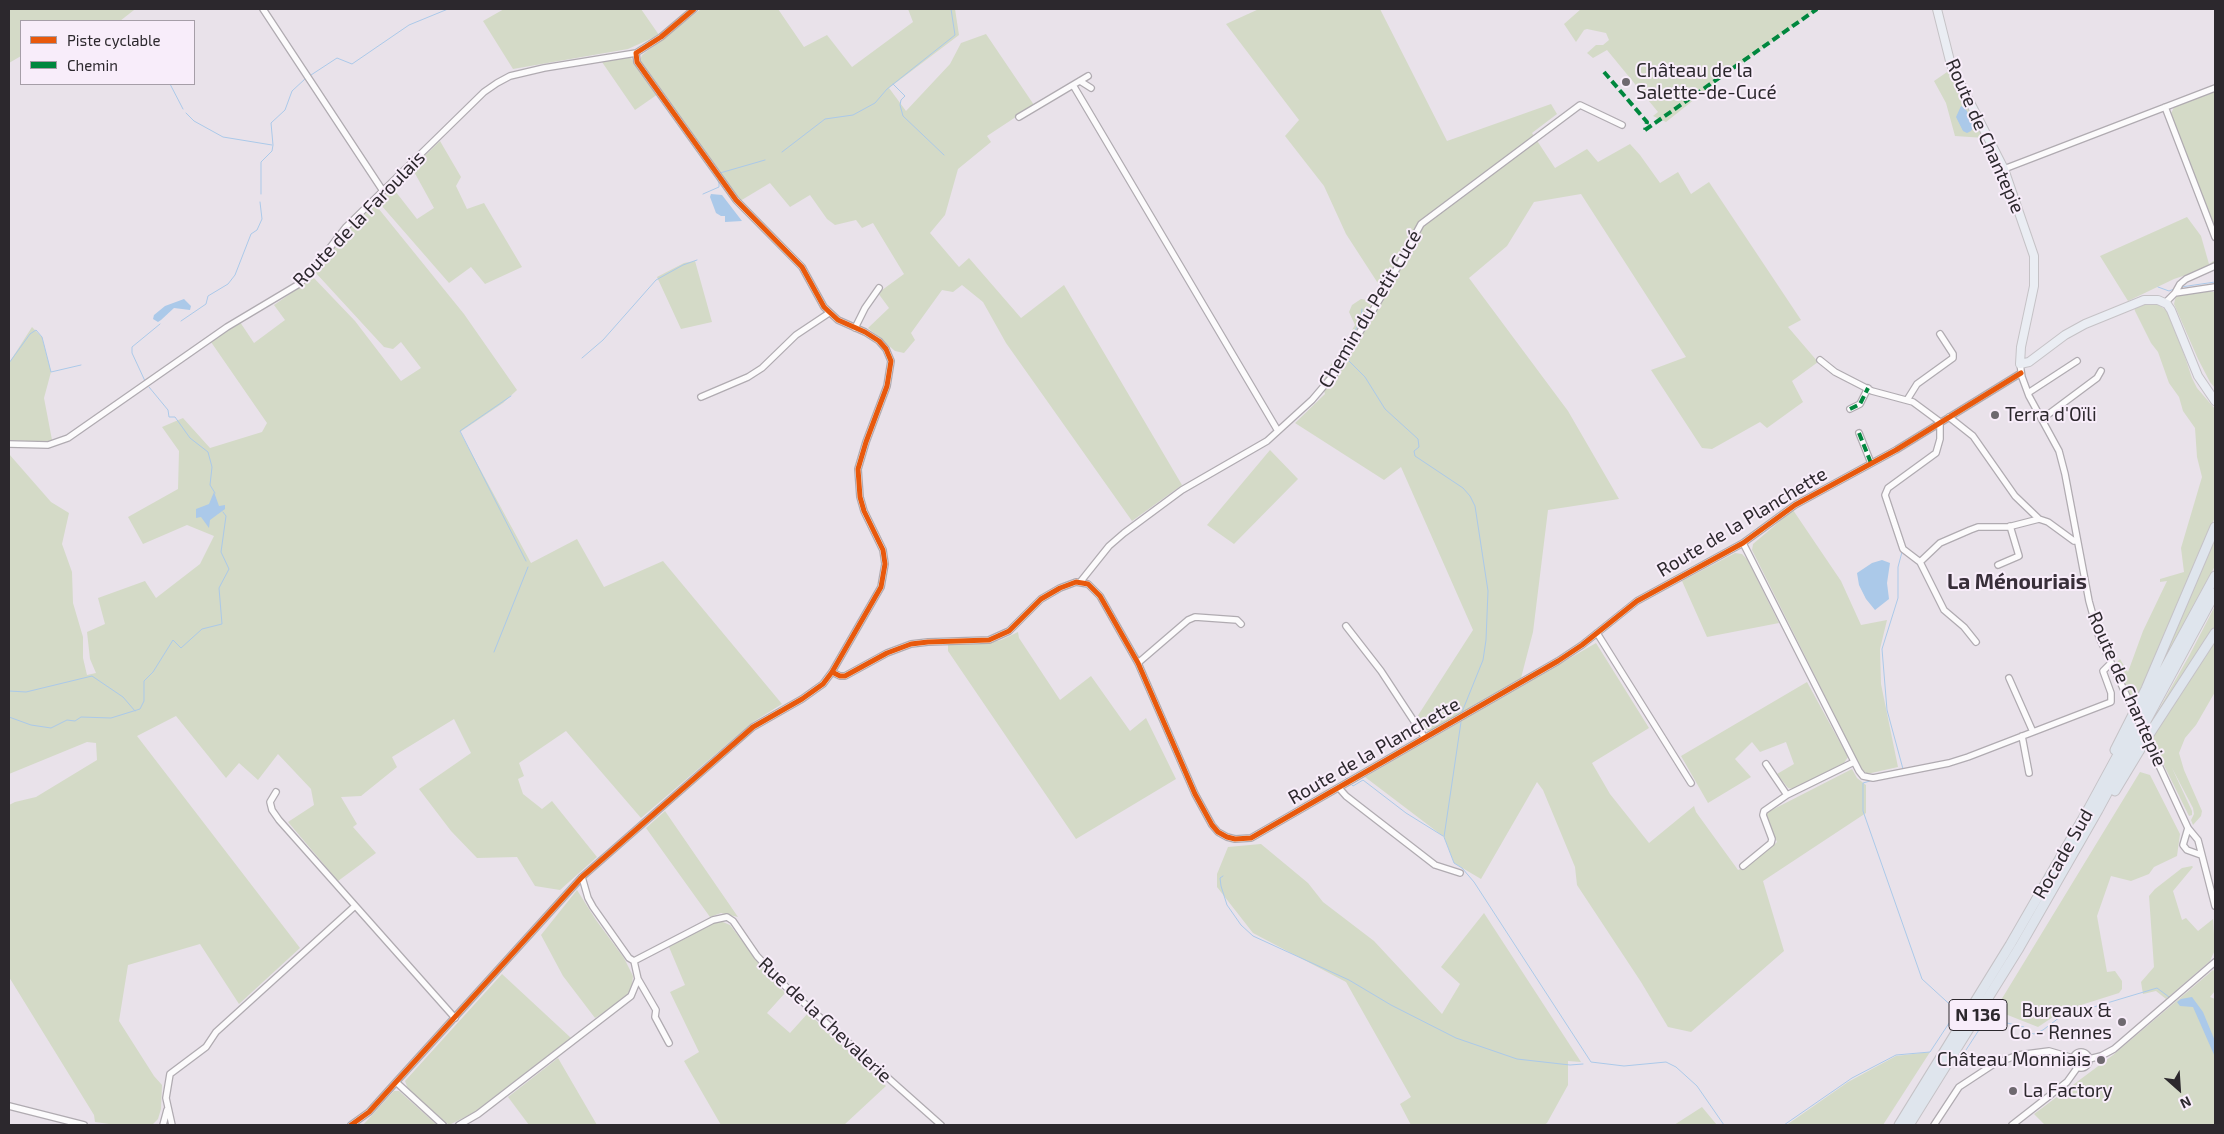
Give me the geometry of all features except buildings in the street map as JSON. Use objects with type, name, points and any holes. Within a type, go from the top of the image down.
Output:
[{"type":"highway","points":[[2089,808],[2092,796],[2150,680],[2215,527]]},
{"type":"highway","name":"Rocade Sud","points":[[1899,1125],[2001,960],[2089,808],[2215,576]]},
{"type":"highway","name":"Rocade Sud","points":[[1909,1125],[2000,979],[2085,834],[2215,594]]},
{"type":"highway","points":[[2085,834],[2103,812],[2150,733],[2215,633]]},
{"type":"main road","name":"Route de Chantepie","points":[[1937,9],[1946,51],[1954,72],[2004,169],[2028,234],[2035,262],[2034,286],[2021,347],[2020,364]]},
{"type":"main road","points":[[2020,364],[2029,362],[2071,331],[2107,314],[2147,299],[2158,300],[2165,303],[2172,312],[2198,376],[2215,401]]},
{"type":"main road","points":[[2206,390],[2215,396]]},
{"type":"street","points":[[263,9],[383,191]]},
{"type":"street","points":[[351,1125],[369,1112],[582,877],[753,727],[814,692],[832,672],[881,587],[885,564],[882,550],[864,511],[860,496],[858,469],[887,386],[891,361],[886,349],[879,341],[838,320],[829,313],[802,267],[736,200],[638,62],[636,53],[661,37],[694,9]]},
{"type":"street","name":"Route de la Faroulais","points":[[9,444],[48,445],[68,438],[235,322],[284,294],[312,271],[346,227],[484,92],[497,83],[510,76],[537,69],[636,53]]},
{"type":"street","points":[[1019,117],[1088,76]]},
{"type":"street","points":[[1080,81],[1091,88]]},
{"type":"street","points":[[1073,84],[1278,431]]},
{"type":"street","points":[[2004,169],[2215,88]]},
{"type":"street","name":"Chemin du Petit Cucé","points":[[1081,581],[1110,546],[1124,533],[1182,490],[1267,441],[1312,400],[1335,373],[1384,292],[1421,224],[1580,104],[1622,125]]},
{"type":"street","points":[[2165,107],[2215,237]]},
{"type":"street","points":[[2165,303],[2186,279],[2215,266]]},
{"type":"street","points":[[2175,293],[2215,287]]},
{"type":"street","points":[[855,328],[865,308],[879,288]]},
{"type":"street","points":[[701,397],[748,377],[762,368],[796,335],[829,313]]},
{"type":"street","points":[[1907,400],[1917,384],[1953,358],[1953,354],[1940,334]]},
{"type":"street","points":[[1820,360],[1835,372],[1868,388],[1907,400],[1940,422],[1940,439],[1936,453],[1888,488],[1885,496],[1903,549],[1920,562],[1944,610],[1964,627],[1976,642]]},
{"type":"street","points":[[2028,394],[2077,361]]},
{"type":"street","name":"Route de Chantepie","points":[[2020,364],[2028,394],[2056,445],[2061,460],[2088,601],[2099,637],[2188,828],[2193,835]]},
{"type":"street","points":[[2042,419],[2097,378],[2100,371]]},
{"type":"street","name":"Route de la Planchette","points":[[1081,581],[1088,584],[1100,596],[1138,664],[1195,794],[1218,832],[1235,839],[1251,838],[1558,661],[1637,601],[1743,543],[1795,504],[1905,444],[2021,373]]},
{"type":"street","points":[[1850,409],[1860,404],[1868,388]]},
{"type":"street","points":[[1948,417],[1973,436],[2015,496],[2039,519],[2048,522],[2074,541],[2077,541]]},
{"type":"street","points":[[1859,432],[1871,463]]},
{"type":"street","points":[[1920,562],[1940,543],[1978,527],[2010,526],[2039,519]]},
{"type":"street","points":[[1998,566],[2019,556],[2010,526]]},
{"type":"street","points":[[1743,543],[1854,762],[1863,776],[1874,778],[1968,757],[2111,702],[2111,693],[2103,671],[2111,662]]},
{"type":"street","points":[[832,672],[845,676],[887,652],[910,644],[990,640],[1017,626],[1041,599],[1070,583],[1081,581]]},
{"type":"street","points":[[1138,664],[1188,620],[1214,618],[1237,620],[1241,624]]},
{"type":"street","points":[[1346,626],[1381,671],[1425,738]]},
{"type":"street","points":[[1596,633],[1691,783]]},
{"type":"street","points":[[2009,678],[2033,732]]},
{"type":"street","points":[[2022,736],[2029,773]]},
{"type":"street","points":[[1743,866],[1772,844],[1763,815],[1764,811],[1787,795],[1854,762]]},
{"type":"street","points":[[1766,764],[1787,795]]},
{"type":"street","points":[[1339,788],[1346,796],[1435,865],[1460,873]]},
{"type":"street","points":[[276,792],[270,802],[272,810],[455,1018]]},
{"type":"street","points":[[2188,828],[2183,845],[2187,850],[2201,855]]},
{"type":"street","points":[[2186,837],[2193,835],[2198,840],[2215,906]]},
{"type":"street","points":[[2191,850],[2198,845]]},
{"type":"street","points":[[582,877],[592,907],[629,958],[634,961],[638,979],[656,1010],[655,1017],[669,1043]]},
{"type":"street","points":[[163,1125],[167,1110],[167,1082],[170,1074],[206,1047],[216,1032],[355,906]]},
{"type":"street","name":"Rue de la Chevalerie","points":[[634,961],[713,920],[726,917],[733,921],[756,956],[786,988],[941,1125]]},
{"type":"street","points":[[2089,1059],[2101,1056],[2114,1049],[2215,962]]},
{"type":"street","points":[[460,1125],[478,1114],[596,1022],[621,1005],[631,996],[638,979]]},
{"type":"street","points":[[1934,1125],[1958,1088],[1994,1064],[2018,1055],[2042,1051],[2055,1052],[2073,1058]]},
{"type":"street","points":[[2073,1058],[2080,1052],[2085,1053],[2089,1059]]},
{"type":"street","points":[[2073,1058],[2073,1063],[2077,1068]]},
{"type":"street","points":[[2077,1068],[2085,1068],[2089,1059]]},
{"type":"street","points":[[2012,1125],[2067,1082],[2077,1068]]},
{"type":"street","points":[[396,1082],[443,1125]]},
{"type":"street","points":[[9,1106],[84,1125]]},
{"type":"street","points":[[167,1110],[172,1125]]},
{"type":"green space","points":[[9,9],[134,10],[121,20],[20,20],[20,57],[9,63]]},
{"type":"green space","points":[[504,9],[641,9],[659,35],[628,49],[513,69],[483,21]]},
{"type":"green space","points":[[701,9],[778,9],[804,47],[827,35],[852,67],[913,22],[908,9],[955,9],[959,35],[889,88],[906,111],[950,64],[961,43],[986,34],[1034,105],[987,136],[991,142],[958,169],[945,215],[930,233],[959,267],[969,258],[1021,318],[1064,285],[1182,485],[1132,521],[1006,343],[983,302],[962,285],[953,292],[942,290],[911,333],[915,340],[904,353],[895,351],[868,328],[889,308],[878,293],[904,274],[873,223],[862,228],[856,220],[835,225],[827,219],[810,195],[790,207],[770,183],[740,201],[640,60],[642,55]]},
{"type":"green space","points":[[1259,9],[1380,9],[1447,141],[1551,104],[1557,114],[1532,133],[1555,168],[1587,149],[1598,162],[1630,144],[1660,183],[1678,172],[1691,194],[1709,182],[1801,320],[1788,327],[1818,362],[1792,381],[1803,402],[1767,428],[1760,422],[1712,449],[1702,448],[1651,370],[1686,357],[1581,194],[1534,202],[1507,246],[1469,278],[1568,411],[1619,499],[1548,510],[1533,632],[1521,678],[1430,731],[1424,729],[1417,717],[1473,630],[1401,467],[1384,480],[1295,423],[1325,394],[1321,381],[1355,325],[1349,312],[1352,305],[1361,299],[1372,301],[1381,288],[1346,234],[1324,186],[1285,136],[1299,120],[1226,24]]},
{"type":"green space","points":[[1581,9],[1817,9],[1729,72],[1666,122],[1653,116],[1658,112],[1607,50],[1593,58],[1587,53],[1596,45],[1603,45],[1609,40],[1606,33],[1587,29],[1584,30],[1576,42],[1564,24]]},
{"type":"green space","points":[[630,57],[658,94],[635,110],[602,62]]},
{"type":"green space","points":[[1950,70],[1956,86],[1985,138],[1955,136],[1946,103],[1934,81]]},
{"type":"green space","points":[[2215,91],[2215,235],[2170,116],[2174,107]]},
{"type":"green space","points":[[440,141],[461,177],[456,186],[467,209],[484,203],[522,267],[485,284],[471,267],[449,283],[381,205],[379,199],[392,187],[417,219],[434,208],[412,168]]},
{"type":"green space","points":[[374,203],[464,314],[517,390],[503,403],[460,432],[531,563],[577,539],[604,587],[663,561],[782,704],[753,722],[641,818],[566,731],[519,763],[524,776],[518,779],[523,794],[542,809],[552,801],[597,857],[560,890],[535,886],[517,857],[477,858],[451,831],[419,789],[471,753],[454,719],[392,757],[397,767],[361,796],[341,797],[357,824],[353,827],[376,853],[338,881],[288,822],[314,805],[311,789],[278,754],[258,780],[239,763],[226,778],[176,716],[137,736],[300,948],[239,1004],[200,944],[128,965],[119,1021],[154,1076],[162,1085],[161,1109],[158,1119],[152,1125],[116,1125],[95,1122],[94,1115],[9,977],[9,805],[36,797],[97,760],[96,743],[87,742],[9,774],[9,454],[51,502],[69,513],[62,544],[72,572],[73,603],[83,637],[83,658],[87,675],[96,673],[90,659],[87,632],[105,624],[98,598],[145,581],[156,598],[200,564],[214,536],[187,525],[143,544],[128,517],[178,489],[179,451],[162,427],[183,418],[210,448],[262,432],[267,423],[211,342],[240,322],[254,343],[285,320],[274,305],[312,276],[355,321],[401,381],[421,368],[401,342],[393,349],[384,347],[315,272],[342,235]]},
{"type":"green space","points":[[2187,217],[2201,236],[2209,264],[2215,260],[2215,264],[2187,276],[2189,274],[2174,279],[2128,301],[2100,256]]},
{"type":"green space","points":[[695,261],[712,322],[681,329],[657,277],[684,263]]},
{"type":"green space","points":[[2205,291],[2214,292],[2215,388],[2198,359],[2174,304],[2176,295]]},
{"type":"green space","points":[[2146,302],[2156,303],[2166,310],[2179,339],[2192,378],[2197,388],[2215,409],[2215,517],[2179,605],[2138,699],[2134,703],[2116,663],[2120,659],[2128,672],[2143,631],[2167,581],[2160,582],[2160,579],[2184,572],[2181,548],[2202,477],[2197,457],[2195,428],[2183,411],[2179,397],[2169,383],[2158,352],[2151,343],[2135,311],[2134,307]]},
{"type":"green space","points":[[32,327],[42,337],[51,372],[44,398],[52,440],[45,442],[9,440],[9,363]]},
{"type":"green space","points":[[1270,450],[1298,479],[1234,544],[1207,525]]},
{"type":"green space","points":[[1793,510],[1841,581],[1861,625],[1887,620],[1880,649],[1881,684],[1898,767],[1867,774],[1861,768],[1752,550],[1753,544]]},
{"type":"green space","points":[[2215,533],[2215,566],[2144,698]]},
{"type":"green space","points":[[1735,553],[1742,554],[1747,559],[1779,623],[1707,637],[1682,581]]},
{"type":"green space","points":[[2215,606],[2215,629],[2147,730],[2189,656]]},
{"type":"green space","points":[[1018,632],[1019,638],[1060,700],[1091,676],[1130,731],[1146,718],[1176,779],[1076,839],[948,651],[948,644],[985,644],[1001,640]]},
{"type":"green space","points":[[2215,638],[2215,692],[2196,725],[2185,738],[2179,753],[2184,770],[2202,811],[2201,816],[2193,825],[2191,820],[2194,814],[2193,808],[2172,768],[2192,811],[2192,815],[2189,816],[2151,739]]},
{"type":"green space","points":[[1596,643],[1649,728],[1592,763],[1610,794],[1649,843],[1694,806],[1696,812],[1738,870],[1748,866],[1777,842],[1766,813],[1852,769],[1857,778],[1866,785],[1866,813],[1763,881],[1784,951],[1691,1032],[1668,1027],[1641,982],[1577,885],[1575,867],[1543,790],[1537,782],[1481,879],[1454,863],[1444,837],[1365,777]]},
{"type":"green space","points":[[1807,682],[1848,757],[1844,763],[1793,789],[1788,788],[1777,774],[1794,764],[1786,742],[1760,752],[1752,742],[1735,759],[1751,777],[1708,803],[1681,756]]},
{"type":"green space","points":[[2140,772],[2150,775],[2180,834],[2177,856],[2154,867],[2149,874],[2131,881],[2111,876],[2097,916],[2107,972],[2115,971],[2122,981],[2122,989],[2119,993],[2062,1011],[2038,1027],[1995,1010]]},
{"type":"green space","points":[[665,811],[738,917],[721,913],[710,917],[646,828]]},
{"type":"green space","points":[[1261,844],[1308,883],[1323,902],[1374,941],[1442,1014],[1460,984],[1441,967],[1484,913],[1581,1062],[1568,1061],[1568,1085],[1547,1123],[1544,1125],[1411,1125],[1400,1104],[1411,1097],[1346,982],[1253,933],[1217,887],[1217,874],[1228,847]]},
{"type":"green space","points":[[2192,866],[2173,891],[2182,920],[2186,918],[2198,931],[2213,919],[2215,950],[2210,961],[2166,999],[2156,991],[2143,994],[2141,982],[2154,967],[2149,896],[2182,868]]},
{"type":"green space","points":[[577,890],[624,958],[633,976],[632,985],[627,996],[619,1004],[595,1018],[563,976],[541,935]]},
{"type":"green space","points":[[716,922],[730,925],[766,972],[785,993],[767,1013],[790,1033],[808,1013],[886,1086],[844,1125],[721,1125],[684,1061],[699,1052],[670,992],[685,985],[669,947]]},
{"type":"green space","points":[[2213,970],[2215,971],[2215,991],[2210,997],[2215,999],[2215,1125],[2045,1125],[2034,1114],[2113,1055]]},
{"type":"green space","points":[[502,974],[571,1038],[473,1113],[449,1125],[408,1089],[405,1081]]},
{"type":"green space","points":[[1930,1052],[1883,1125],[1788,1124],[1848,1082],[1896,1056]]},
{"type":"green space","points":[[558,1058],[597,1125],[529,1125],[508,1097]]},
{"type":"green space","points":[[394,1091],[399,1091],[437,1125],[363,1125]]},
{"type":"green space","points":[[1702,1107],[1717,1125],[1674,1125]]},
{"type":"water","points":[[1961,106],[1965,108],[1975,125],[1967,133],[1963,131],[1956,117]]},
{"type":"water","points":[[711,194],[722,195],[742,221],[725,222],[725,216],[716,213],[710,197]]},
{"type":"water","points":[[184,299],[191,306],[190,310],[174,308],[158,322],[153,319],[154,315],[165,306]]},
{"type":"water","points":[[214,492],[219,506],[225,505],[225,509],[210,520],[209,528],[201,517],[196,518],[196,509],[209,504]]},
{"type":"water","points":[[1882,560],[1890,563],[1887,583],[1889,599],[1875,610],[1866,599],[1859,585],[1857,573],[1872,563]]},
{"type":"water","points":[[2192,997],[2203,1012],[2215,1041],[2215,1057],[2193,1007],[2180,1006],[2177,1002],[2181,999]]},
{"type":"waterway","points":[[311,75],[337,58],[352,64],[409,25],[448,9]]},
{"type":"waterway","points":[[782,152],[825,119],[853,115],[875,103],[887,89],[955,35],[951,9]]},
{"type":"waterway","points":[[261,194],[261,162],[272,151],[273,145],[271,123],[285,110],[292,91],[305,79]]},
{"type":"waterway","points":[[893,84],[905,96],[901,100],[900,105],[903,116],[944,155]]},
{"type":"waterway","points":[[171,85],[183,109]]},
{"type":"waterway","points":[[186,113],[194,121],[223,137],[272,145]]},
{"type":"waterway","points":[[720,173],[765,160]]},
{"type":"waterway","points":[[703,194],[719,187],[716,176]]},
{"type":"waterway","points":[[181,321],[206,304],[208,296],[228,284],[235,275],[251,234],[257,230],[262,219],[260,202]]},
{"type":"waterway","points":[[582,358],[603,340],[656,280],[683,265],[697,260]]},
{"type":"waterway","points":[[2181,287],[2215,282]]},
{"type":"waterway","points":[[2158,287],[2169,291],[2174,289]]},
{"type":"waterway","points":[[1341,355],[1361,320],[1362,309]]},
{"type":"waterway","points":[[145,381],[132,353],[132,347],[160,324]]},
{"type":"waterway","points":[[9,363],[30,334],[36,330],[42,337],[51,372],[81,365]]},
{"type":"waterway","points":[[1349,361],[1365,377],[1385,409],[1418,439],[1419,447],[1414,451],[1415,456],[1463,488],[1475,506],[1488,591],[1486,640],[1483,660],[1462,712]]},
{"type":"waterway","points":[[149,387],[168,410],[169,417],[175,417],[190,438],[208,452],[212,467],[210,485],[215,493]]},
{"type":"waterway","points":[[511,396],[460,431],[526,561]]},
{"type":"waterway","points":[[9,717],[31,725],[51,728],[67,720],[75,721],[81,717],[111,718],[140,709],[144,701],[144,681],[153,672],[173,640],[181,648],[202,629],[222,624],[219,588],[229,569],[221,552],[226,516],[223,512]]},
{"type":"waterway","points":[[1874,775],[1903,769],[1887,710],[1882,649],[1898,598],[1898,567],[1902,552]]},
{"type":"waterway","points":[[494,652],[528,567]]},
{"type":"waterway","points":[[9,691],[26,692],[92,676],[123,697],[135,711]]},
{"type":"waterway","points":[[1461,722],[1444,837],[1454,863],[1462,868],[1474,882],[1591,1062],[1624,1066],[1666,1062],[1676,1067],[1697,1086],[1724,1125]]},
{"type":"waterway","points":[[1340,772],[1347,779]]},
{"type":"waterway","points":[[1352,785],[1363,780],[1406,813],[1443,836]]},
{"type":"waterway","points":[[1784,1125],[1852,1078],[1896,1055],[1930,1052],[1957,1011],[1922,979],[1863,811],[1863,783],[1870,781]]},
{"type":"waterway","points":[[1223,876],[1220,878],[1221,886],[1227,905],[1241,925],[1253,936],[1349,980],[1391,1005],[1456,1038],[1517,1059],[1570,1065],[1583,1064]]},
{"type":"waterway","points":[[1966,1050],[1986,1019],[1999,1018],[2007,1023],[2024,1027],[2026,1031],[2034,1034],[2043,1030],[2064,1014],[2077,1012],[2157,988],[2169,997]]},
{"type":"marked path","points":[[1645,130],[1817,9]]},
{"type":"marked path","points":[[1604,72],[1647,122],[1645,130]]},
{"type":"marked path","points":[[1850,409],[1860,404],[1868,388]]},
{"type":"marked path","points":[[1859,433],[1871,463]]},
{"type":"cycle path","points":[[351,1125],[369,1112],[582,877],[753,727],[802,699],[823,684],[832,672],[881,587],[885,564],[883,550],[864,511],[860,497],[858,469],[887,386],[891,361],[886,349],[879,341],[865,332],[838,320],[824,307],[802,267],[736,200],[637,62],[636,53],[661,37],[694,9]]},
{"type":"cycle path","points":[[832,672],[845,676],[887,653],[911,644],[989,640],[1009,631],[1041,599],[1060,588],[1076,582],[1088,584],[1100,596],[1138,663],[1195,794],[1212,825],[1218,832],[1227,837],[1235,839],[1251,838],[1558,661],[1582,645],[1637,601],[1743,543],[1795,505],[1896,450],[2021,373]]},
{"type":"place","name":"Château de la Salette-de-Cucé","points":[[1626,82]]},
{"type":"place","name":"Terra d'Oïli","points":[[1995,415]]},
{"type":"place","name":"Bureaux & Co - Rennes","points":[[2122,1022]]},
{"type":"place","name":"Château Monniais","points":[[2101,1060]]},
{"type":"place","name":"La Factory","points":[[2013,1091]]},
{"type":"district","name":"La Ménouriais","points":[[2017,582]]}]
